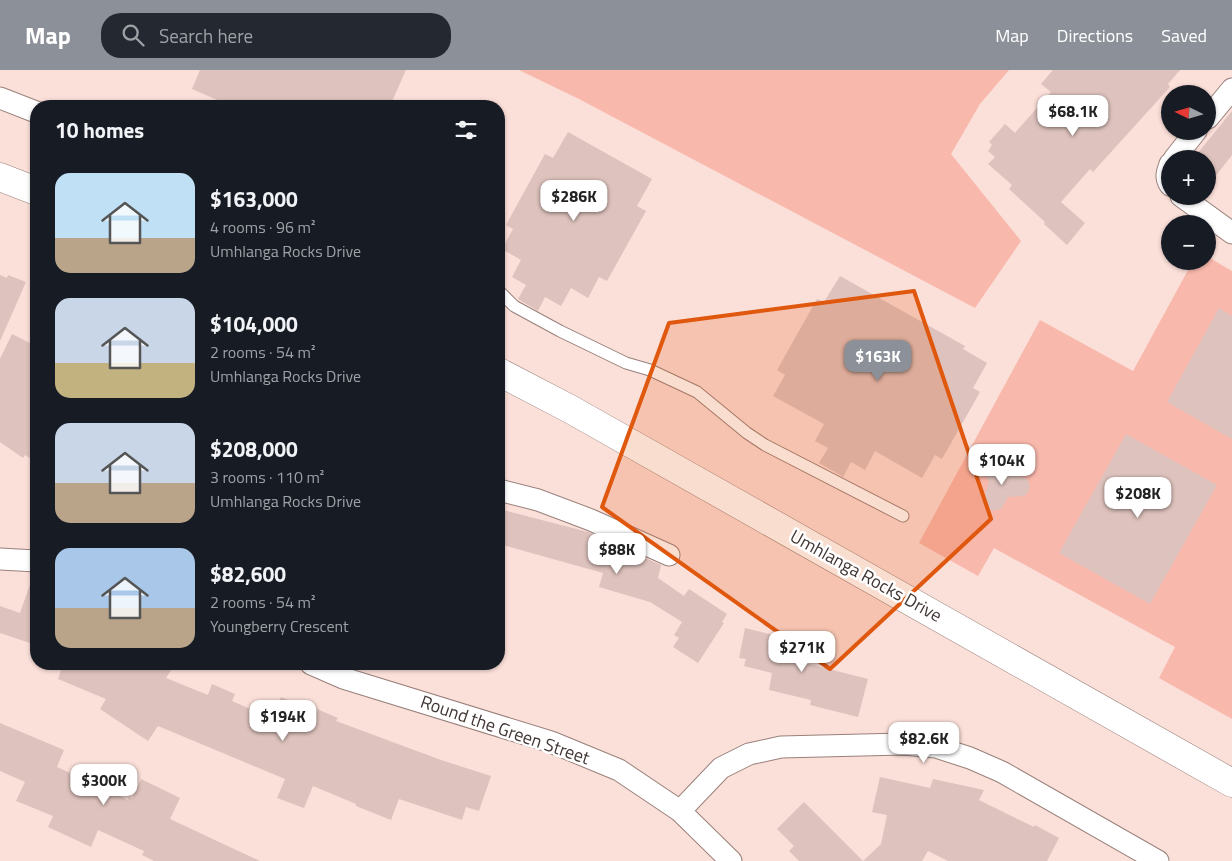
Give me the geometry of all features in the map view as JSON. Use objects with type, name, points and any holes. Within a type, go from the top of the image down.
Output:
[{"type":"main road","points":[[0,177],[30,189]]},
{"type":"main road","name":"Umhlanga Rocks Drive","points":[[505,375],[570,409],[1232,783]]},
{"type":"street","points":[[1216,108],[1232,89]]},
{"type":"street","points":[[0,98],[30,110]]},
{"type":"street","points":[[1181,150],[1189,140]]},
{"type":"street","points":[[1194,205],[1232,232]]},
{"type":"street","points":[[505,492],[538,500],[591,520],[668,555]]},
{"type":"street","points":[[0,559],[30,561]]},
{"type":"street","name":"Round the Green Street","points":[[325,670],[343,678],[551,742],[619,770],[680,811],[731,861]]},
{"type":"street","points":[[680,811],[721,768],[749,754],[781,747],[903,744],[936,747],[970,758],[1002,772],[1158,861]]},
{"type":"lane","points":[[505,297],[514,306],[553,327],[626,363],[656,372],[697,392],[747,433],[765,445],[902,516]]},
{"type":"highlighted area","points":[[914,291],[991,519],[830,669],[602,507],[669,323]]},
{"type":"shaded area","points":[[519,70],[1009,70],[980,104],[951,154],[1021,241],[975,308],[579,99]]},
{"type":"shaded area","points":[[1216,262],[1232,271],[1232,719],[1159,678],[1175,647],[994,548],[978,576],[919,543],[1040,320],[1133,371],[1188,270],[1216,270]]},
{"type":"building","points":[[200,70],[406,70],[393,100],[217,100],[192,89]]},
{"type":"building","points":[[1053,70],[1180,70],[1169,85],[1161,85],[1161,97],[1093,172],[1090,169],[1061,202],[1085,223],[1067,245],[1009,189],[1012,185],[988,164],[995,157],[988,151],[992,145],[989,142],[1005,124],[1015,133],[1051,92],[1041,84]]},
{"type":"building","points":[[1232,111],[1232,155],[1216,176],[1216,150],[1200,150],[1208,140],[1216,140],[1216,131]]},
{"type":"building","points":[[568,132],[652,179],[637,206],[646,211],[607,281],[599,277],[588,298],[571,288],[561,306],[545,297],[538,311],[518,299],[526,285],[512,277],[521,260],[505,251],[505,244],[513,229],[506,225],[545,154],[553,158]]},
{"type":"building","points":[[0,275],[7,278],[8,275],[26,282],[0,341]]},
{"type":"building","points":[[840,276],[965,346],[963,349],[987,363],[973,388],[980,392],[942,459],[935,455],[922,478],[875,451],[865,470],[851,462],[843,477],[819,463],[828,448],[815,441],[824,424],[773,396],[785,375],[777,370],[817,299],[824,302]]},
{"type":"building","points":[[1219,308],[1232,316],[1232,439],[1167,402]]},
{"type":"building","points":[[12,334],[30,343],[30,458],[25,455],[23,458],[0,442],[0,359]]},
{"type":"building","points":[[1126,434],[1217,485],[1150,604],[1059,553]]},
{"type":"building","points":[[994,460],[1000,462],[1007,473],[1028,480],[1030,487],[1024,496],[1008,497],[1001,509],[992,511],[986,508],[983,502],[989,481],[983,472],[987,463]]},
{"type":"building","points":[[505,511],[588,532],[614,544],[613,549],[643,557],[661,565],[658,578],[684,596],[689,589],[727,614],[722,622],[724,623],[698,663],[673,647],[679,638],[674,635],[682,622],[650,602],[599,587],[603,573],[505,546]]},
{"type":"building","points":[[30,585],[30,643],[0,633],[0,606],[20,613]]},
{"type":"building","points":[[745,628],[809,644],[805,663],[868,679],[858,717],[810,705],[811,700],[769,690],[772,673],[744,666],[746,659],[739,658]]},
{"type":"building","points":[[61,670],[171,670],[166,678],[208,695],[212,684],[235,694],[232,701],[273,719],[281,697],[316,713],[317,709],[338,718],[336,721],[441,760],[491,776],[479,811],[466,807],[462,820],[399,799],[391,820],[313,786],[304,808],[277,798],[285,779],[158,726],[148,741],[100,709],[106,699],[58,679]]},
{"type":"building","points":[[0,723],[64,750],[57,767],[128,800],[129,797],[132,798],[141,779],[180,798],[170,819],[260,861],[154,861],[142,855],[144,851],[98,830],[91,847],[48,827],[53,816],[16,801],[25,782],[0,771]]},
{"type":"building","points":[[880,777],[930,788],[933,779],[984,790],[979,800],[1059,838],[1047,861],[948,861],[928,851],[922,861],[863,861],[881,844],[887,815],[872,812]]},
{"type":"building","points":[[804,802],[863,861],[799,861],[789,851],[794,846],[777,829]]}]
